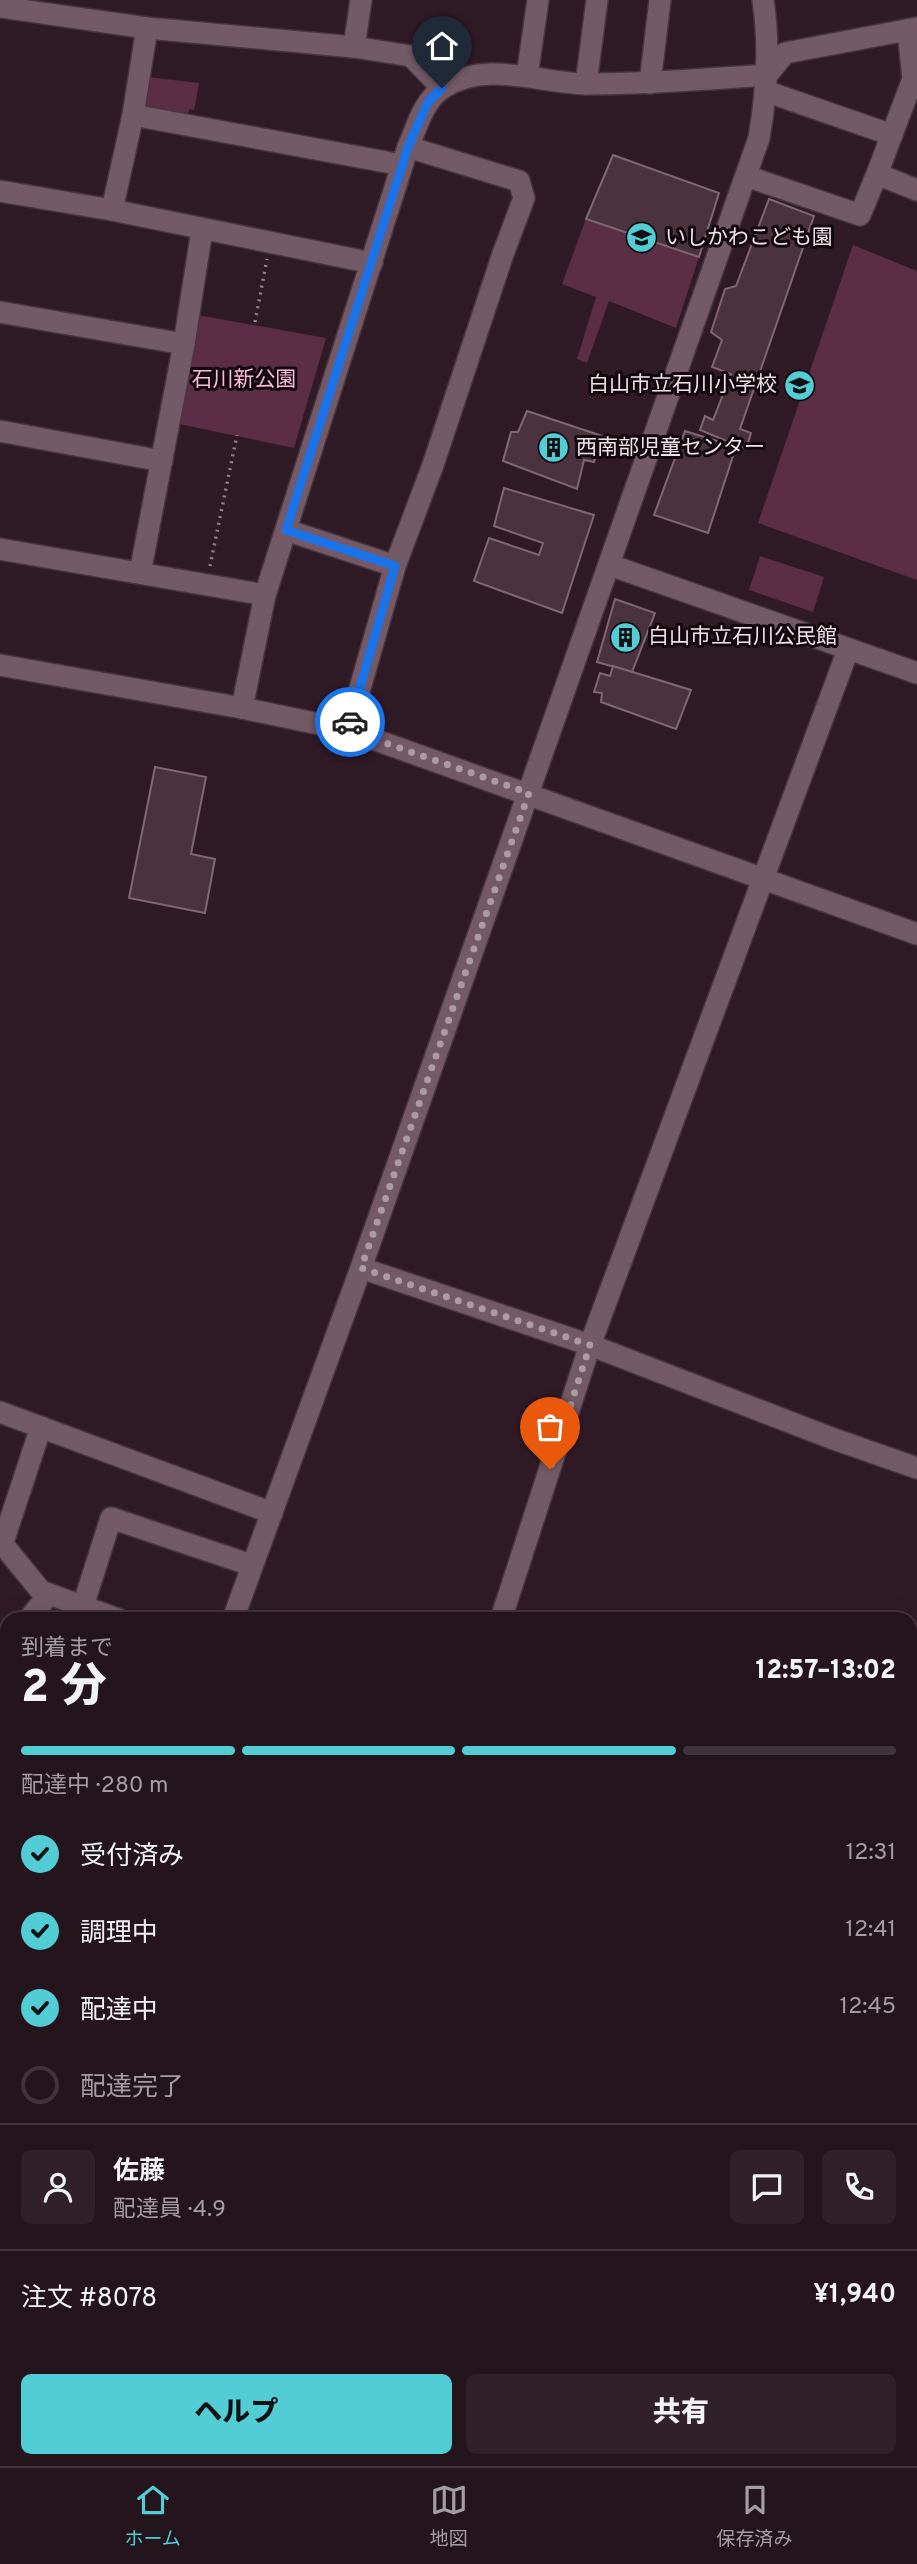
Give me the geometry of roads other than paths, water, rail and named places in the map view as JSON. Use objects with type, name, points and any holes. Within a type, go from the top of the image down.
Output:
[{"type":"street","points":[[354,47],[361,0]]},
{"type":"street","points":[[527,76],[538,0]]},
{"type":"street","points":[[586,84],[597,0]]},
{"type":"street","points":[[650,83],[660,0]]},
{"type":"street","points":[[235,1612],[361,1268],[759,138],[766,83],[768,34],[763,0]]},
{"type":"street","points":[[0,7],[147,28],[354,47],[411,56],[442,88]]},
{"type":"street","points":[[112,210],[133,115],[147,28]]},
{"type":"street","points":[[746,176],[860,215],[915,80],[913,29],[785,53],[766,83]]},
{"type":"street","points":[[242,708],[265,595],[405,156],[428,102],[442,88],[472,75],[527,76],[586,84],[766,83],[892,135]]},
{"type":"street","points":[[133,115],[405,156],[519,181],[524,198],[433,466],[395,566],[348,730]]},
{"type":"street","points":[[877,174],[917,190]]},
{"type":"street","points":[[0,191],[112,210],[372,263]]},
{"type":"street","points":[[140,573],[184,344],[202,230]]},
{"type":"street","points":[[0,312],[184,344]]},
{"type":"street","points":[[0,431],[162,461]]},
{"type":"street","points":[[286,530],[395,566]]},
{"type":"street","points":[[0,549],[265,595]]},
{"type":"street","points":[[610,565],[917,673]]},
{"type":"street","points":[[503,1612],[590,1345],[848,650]]},
{"type":"street","points":[[0,664],[348,730],[917,934]]},
{"type":"street","points":[[361,1268],[590,1345],[831,1438],[917,1468]]},
{"type":"street","points":[[0,1412],[272,1513]]},
{"type":"street","points":[[41,1427],[1,1541],[41,1591],[99,1612]]},
{"type":"street","points":[[83,1606],[111,1518],[251,1565]]},
{"type":"street","points":[[35,1612],[49,1594]]},
{"type":"place","name":"いしかわこども園","points":[[642,238]]},
{"type":"place","name":"白山市立石川小学校","points":[[800,385]]},
{"type":"place","name":"西南部児童センター","points":[[553,448]]},
{"type":"place","name":"白山市立石川公民館","points":[[625,637]]},
{"type":"park label","name":"石川新公園","points":[[244,380]]}]
